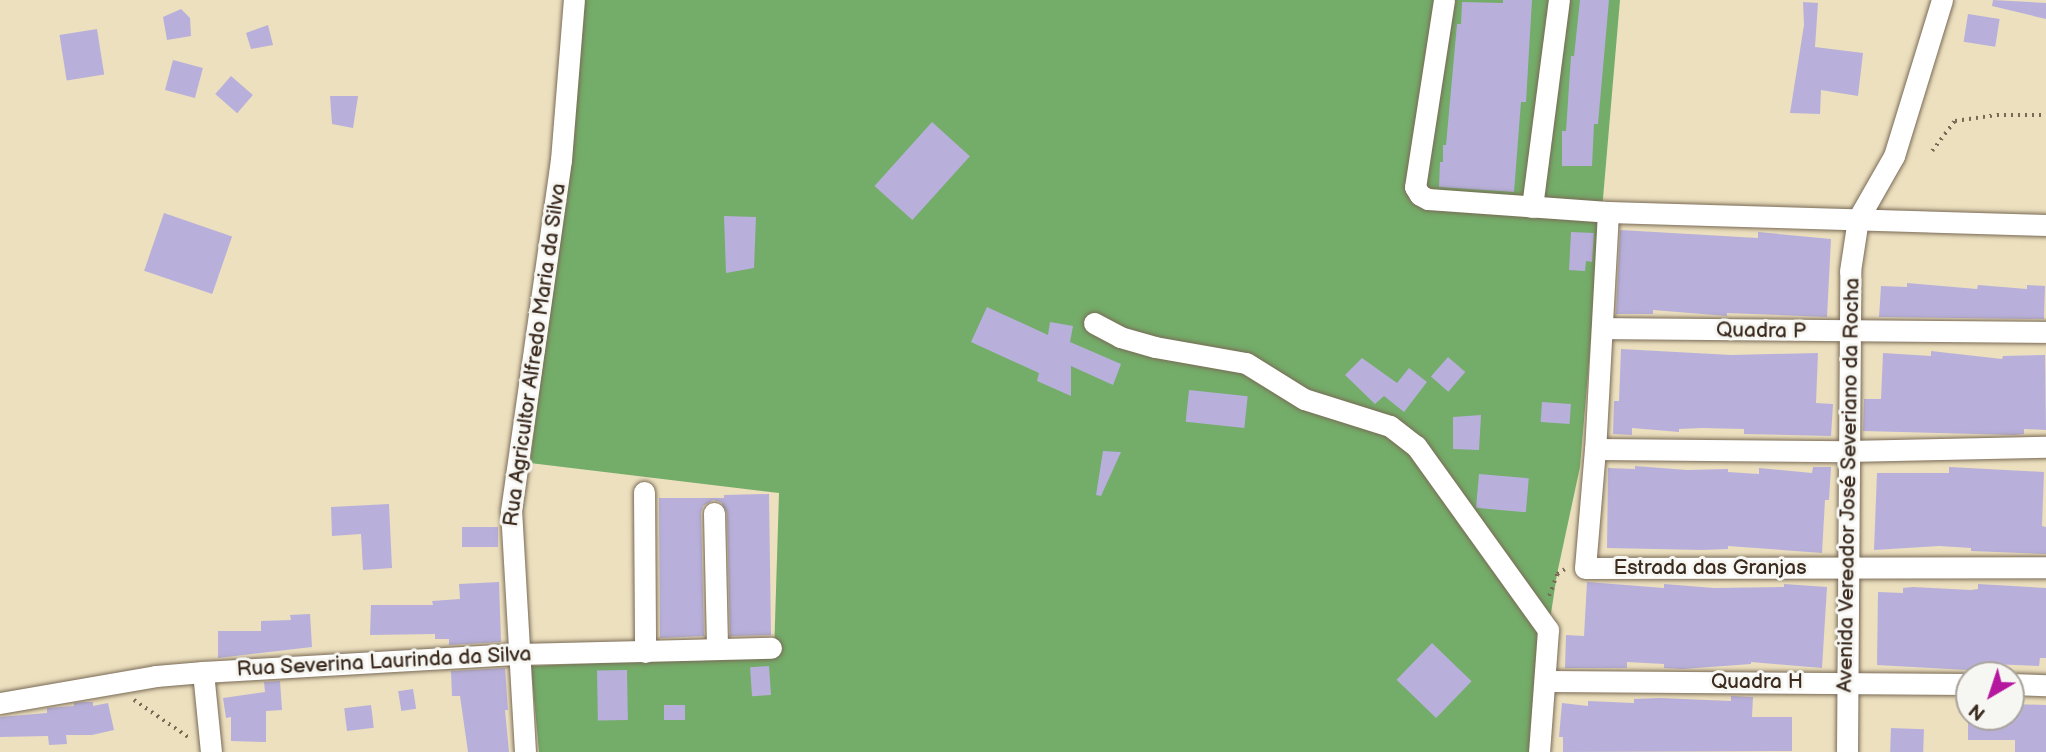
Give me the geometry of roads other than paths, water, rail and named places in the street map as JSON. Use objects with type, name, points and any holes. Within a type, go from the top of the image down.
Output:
[{"type":"street","name":"Rua Agricultor Alfredo Maria da Silva","points":[[525,752],[511,511],[561,160],[574,0]]},
{"type":"street","points":[[1444,0],[1415,187],[1420,195],[1428,200],[1608,212],[2046,225]]},
{"type":"street","points":[[1532,207],[1559,0]]},
{"type":"street","points":[[1858,219],[1894,156],[1942,0]]},
{"type":"street","points":[[1608,212],[1595,449],[1847,451],[2046,447]]},
{"type":"street","name":"Avenida Vereador José Severiano da Rocha","points":[[1847,752],[1850,271],[1858,219]]},
{"type":"street","points":[[1094,323],[1120,337],[1154,347],[1246,363],[1304,399],[1390,426],[1405,435],[1433,465],[1548,630],[1539,752]]},
{"type":"street","name":"Quadra P","points":[[1603,328],[2046,332]]},
{"type":"street","name":"Estrada das Granjas","points":[[1595,449],[1585,568],[2046,567]]},
{"type":"street","points":[[644,492],[645,652]]},
{"type":"street","points":[[714,513],[717,649]]},
{"type":"street","name":"Rua Severina Laurinda da Silva","points":[[0,703],[108,684],[203,672],[519,654],[771,648]]},
{"type":"street","points":[[203,672],[205,749]]},
{"type":"street","name":"Quadra H","points":[[1546,681],[1955,684]]},
{"type":"street","points":[[2025,684],[2046,685]]}]
